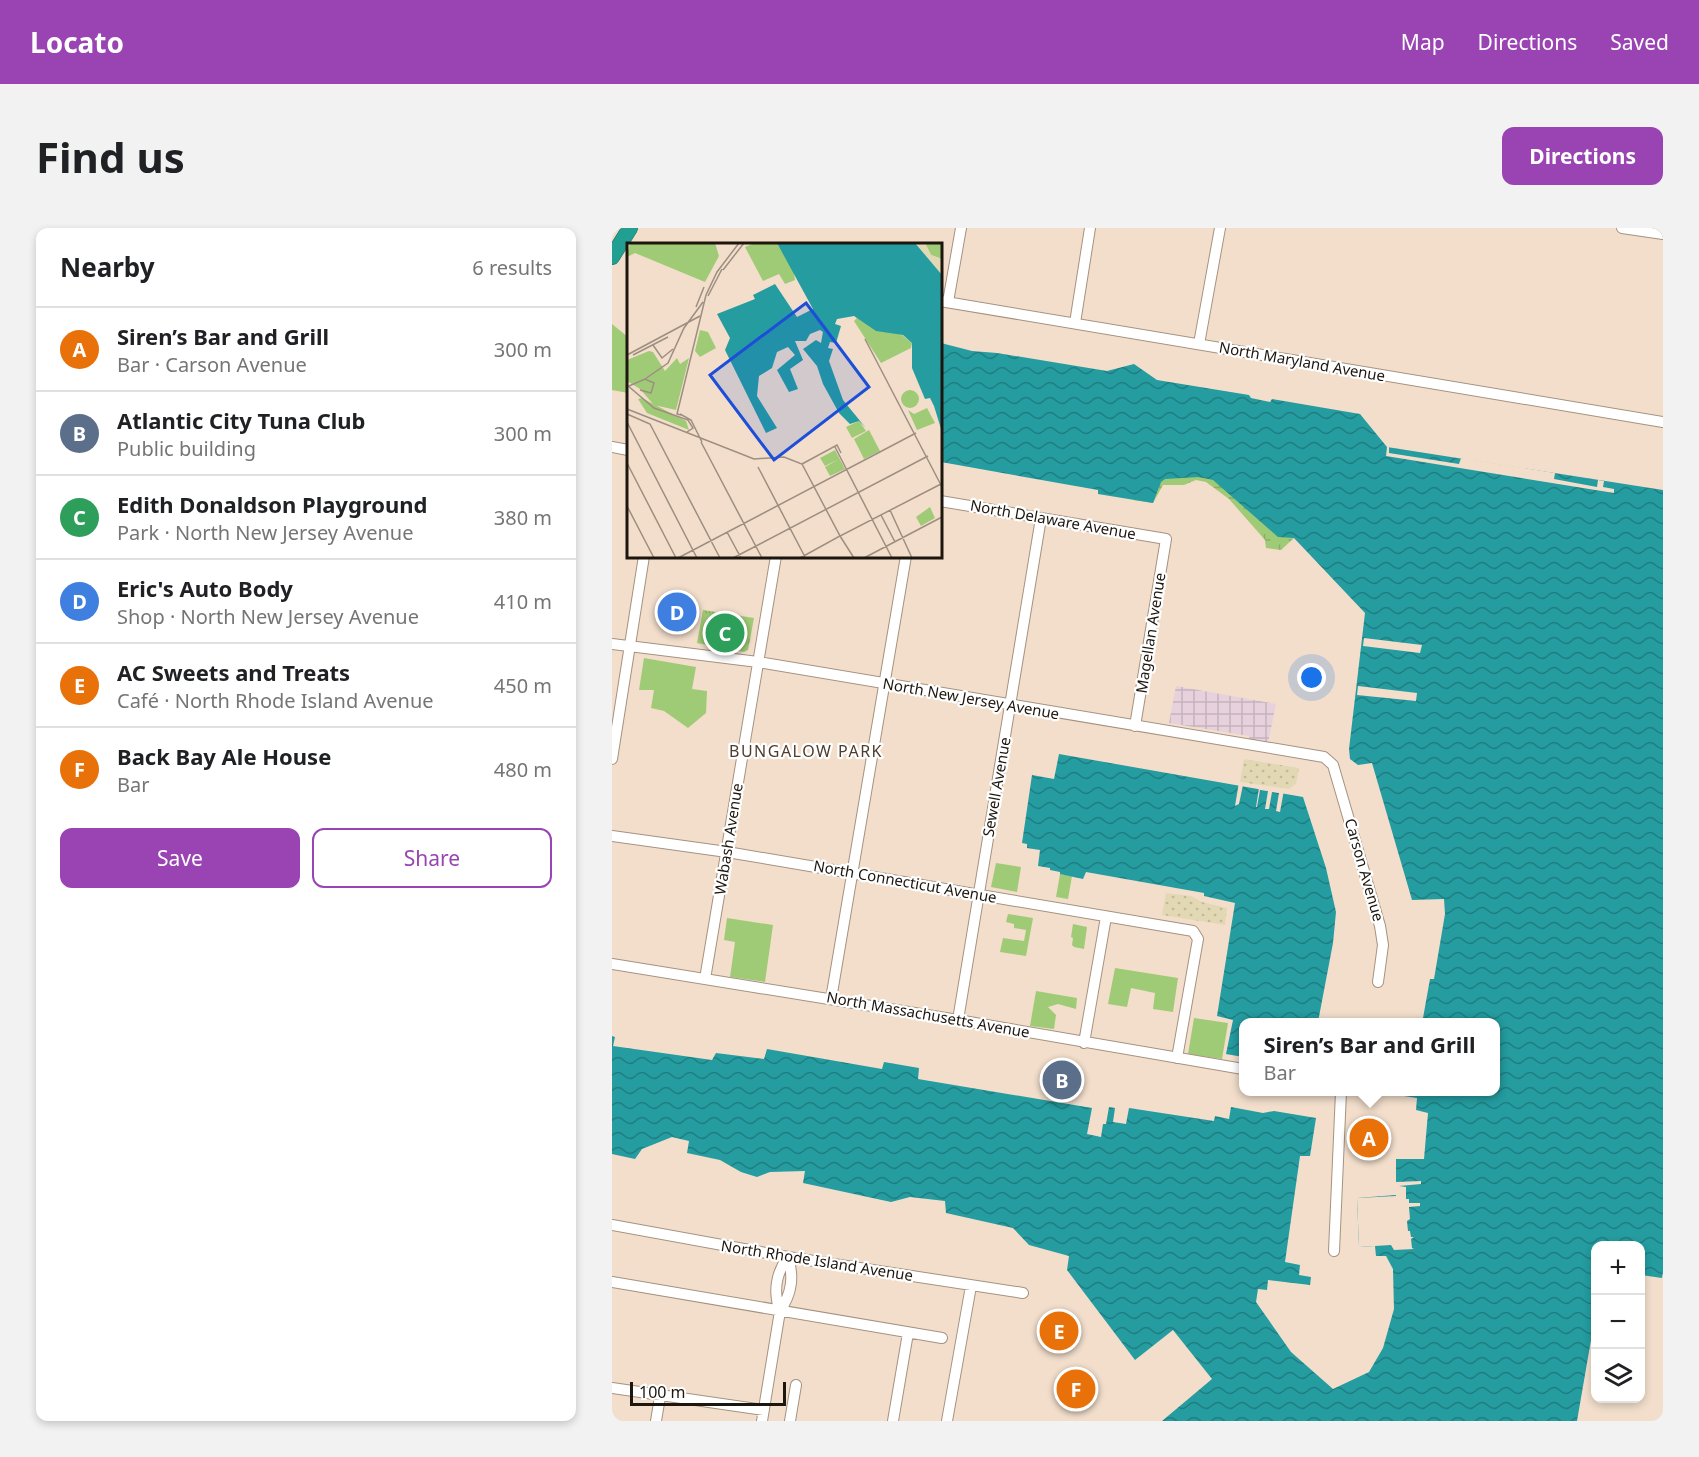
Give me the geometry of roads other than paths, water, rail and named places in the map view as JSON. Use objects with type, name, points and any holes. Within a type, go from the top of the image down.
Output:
[{"type":"highway","points":[[617,251],[630,228]]},
{"type":"street","points":[[944,302],[961,228]]},
{"type":"street","points":[[1075,323],[1090,228]]},
{"type":"street","points":[[1199,344],[1220,228]]},
{"type":"street","points":[[1622,228],[1663,234]]},
{"type":"street","name":"North Maryland Avenue","points":[[944,302],[1663,422]]},
{"type":"street","points":[[612,447],[627,450]]},
{"type":"street","name":"North Delaware Avenue","points":[[942,501],[1166,539]]},
{"type":"street","name":"Sewell Avenue","points":[[958,1020],[1041,518]]},
{"type":"street","name":"Magellan Avenue","points":[[1135,726],[1166,539]]},
{"type":"street","points":[[612,759],[644,558]]},
{"type":"street","name":"Wabash Avenue","points":[[705,979],[776,558]]},
{"type":"street","points":[[831,999],[906,558]]},
{"type":"street","name":"North New Jersey Avenue","points":[[612,644],[758,662],[1324,757],[1329,760]]},
{"type":"street","name":"Carson Avenue","points":[[1329,760],[1333,765],[1381,932],[1383,945],[1378,982]]},
{"type":"street","name":"North Connecticut Avenue","points":[[612,836],[727,852],[1193,931],[1198,939],[1177,1058]]},
{"type":"street","points":[[1084,1043],[1106,917]]},
{"type":"street","name":"North Massachusetts Avenue","points":[[612,964],[1239,1068]]},
{"type":"street","points":[[1334,1251],[1341,1096]]},
{"type":"street","name":"North Rhode Island Avenue","points":[[612,1225],[788,1257],[1023,1293]]},
{"type":"street","points":[[612,1388],[763,1416],[780,1311],[787,1300],[793,1272],[788,1257]]},
{"type":"street","points":[[612,1282],[942,1338]]},
{"type":"street","points":[[947,1421],[971,1286]]},
{"type":"street","points":[[893,1421],[908,1333]]},
{"type":"street","points":[[790,1421],[796,1385]]},
{"type":"street","points":[[656,1421],[660,1397]]},
{"type":"water","points":[[942,343],[972,351],[1107,371],[1134,364],[1157,380],[1249,395],[1251,398],[1270,402],[1272,399],[1360,414],[1387,447],[1663,490],[1663,1272],[1662,1278],[1645,1276],[1645,1241],[1591,1241],[1591,1340],[1577,1421],[1162,1421],[1212,1379],[1173,1330],[1135,1360],[1067,1270],[1069,1256],[1029,1245],[1013,1228],[946,1213],[945,1201],[910,1197],[891,1202],[803,1183],[805,1171],[770,1172],[757,1177],[741,1172],[720,1160],[687,1153],[689,1141],[672,1137],[642,1149],[635,1159],[612,1154],[612,1036],[615,1037],[613,1046],[712,1060],[716,1053],[764,1059],[767,1049],[882,1069],[884,1062],[919,1068],[918,1079],[1092,1108],[1087,1134],[1101,1137],[1109,1107],[1115,1108],[1113,1122],[1126,1124],[1129,1108],[1214,1121],[1215,1116],[1229,1119],[1231,1107],[1263,1113],[1274,1111],[1316,1118],[1310,1156],[1300,1156],[1285,1262],[1300,1265],[1299,1275],[1311,1277],[1310,1285],[1268,1280],[1267,1290],[1258,1289],[1256,1302],[1291,1352],[1333,1389],[1369,1372],[1383,1348],[1394,1309],[1393,1269],[1386,1256],[1376,1256],[1375,1246],[1359,1247],[1357,1198],[1396,1195],[1396,1159],[1424,1159],[1428,1113],[1416,1110],[1417,1098],[1404,1096],[1500,1096],[1500,1018],[1423,1018],[1430,979],[1434,979],[1445,914],[1444,899],[1412,900],[1372,763],[1358,765],[1350,759],[1349,749],[1365,613],[1294,538],[1278,537],[1213,480],[1199,477],[1165,479],[1161,482],[1153,503],[1098,494],[1098,490],[942,462]]},
{"type":"water","points":[[1059,754],[1303,797],[1326,868],[1336,912],[1333,943],[1319,1018],[1239,1018],[1239,1056],[1226,1054],[1233,1020],[1217,1016],[1235,903],[1204,896],[1204,893],[1086,872],[1083,879],[1038,866],[1040,850],[1027,848],[1027,844],[1022,843],[1032,775],[1054,779]]},
{"type":"place","name":"Eric's Auto Body","points":[[677,612]]},
{"type":"place","name":"Edith Donaldson Playground","points":[[725,633]]},
{"type":"place","name":"Atlantic City Tuna Club","points":[[1062,1080]]},
{"type":"place","name":"Siren’s Bar and Grill","points":[[1369,1138]]},
{"type":"place","name":"AC Sweets and Treats","points":[[1059,1331]]},
{"type":"place","name":"Back Bay Ale House","points":[[1076,1389]]},
{"type":"district","name":"BUNGALOW PARK","points":[[806,751]]}]
